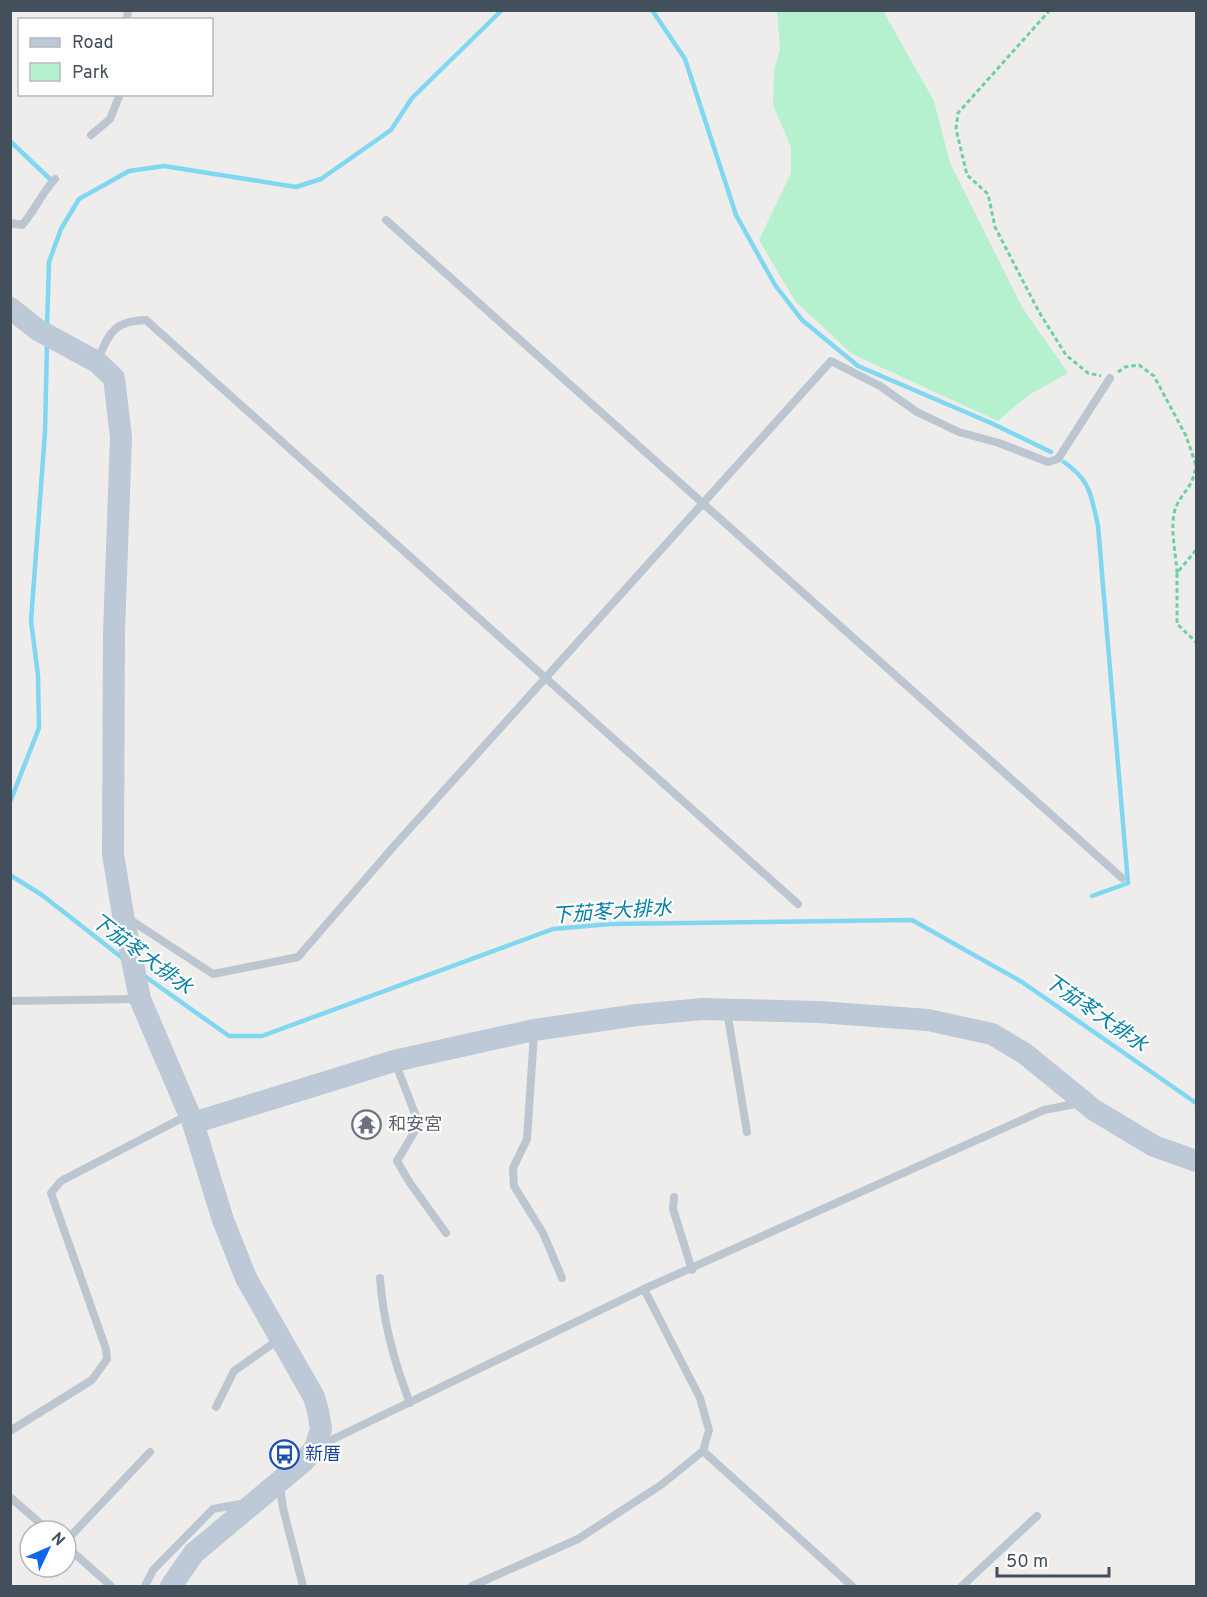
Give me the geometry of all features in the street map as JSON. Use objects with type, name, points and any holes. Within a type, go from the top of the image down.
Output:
[{"type":"street","points":[[10,308],[38,330],[97,362],[114,378],[121,437],[114,632],[113,854],[123,915],[140,999],[191,1118],[224,1220],[246,1278],[314,1397],[321,1430],[315,1448],[303,1461],[194,1553],[171,1587]]},
{"type":"street","points":[[191,1118],[394,1061],[534,1030],[637,1015],[727,1010],[819,1012],[928,1020],[992,1034],[1024,1053],[1084,1102],[1154,1146],[1197,1161]]},
{"type":"lane","points":[[91,135],[110,118],[119,96]]},
{"type":"lane","points":[[10,223],[22,225],[36,210],[48,186],[55,179]]},
{"type":"lane","points":[[386,220],[1122,878]]},
{"type":"lane","points":[[97,362],[111,330],[130,321],[146,320],[798,904]]},
{"type":"lane","points":[[123,915],[213,974],[298,957],[545,678],[831,361],[880,386],[917,412],[949,427],[1048,462],[1058,459],[1110,378]]},
{"type":"lane","points":[[10,1001],[140,999]]},
{"type":"lane","points":[[727,1010],[747,1132]]},
{"type":"lane","points":[[534,1030],[527,1139],[513,1168],[514,1186],[543,1233],[562,1278]]},
{"type":"lane","points":[[394,1061],[419,1124],[397,1161],[410,1184],[446,1233]]},
{"type":"lane","points":[[315,1448],[644,1289],[692,1270],[1044,1110],[1084,1102]]},
{"type":"lane","points":[[10,1431],[92,1380],[107,1359],[106,1349],[51,1194],[61,1182],[191,1118]]},
{"type":"lane","points":[[674,1197],[673,1209],[692,1270]]},
{"type":"lane","points":[[380,1278],[383,1313],[392,1355],[410,1403]]},
{"type":"lane","points":[[472,1587],[578,1539],[661,1485],[703,1451],[709,1430],[699,1398],[644,1289]]},
{"type":"lane","points":[[216,1407],[234,1371],[280,1339]]},
{"type":"lane","points":[[703,1451],[852,1587]]},
{"type":"lane","points":[[78,1528],[150,1452]]},
{"type":"lane","points":[[280,1481],[283,1508],[303,1587]]},
{"type":"lane","points":[[10,1497],[35,1519]]},
{"type":"lane","points":[[145,1587],[153,1570],[213,1509],[254,1502]]},
{"type":"lane","points":[[962,1587],[1036,1515]]},
{"type":"lane","points":[[78,1557],[111,1587]]},
{"type":"path","points":[[1050,10],[958,113],[956,129],[967,175],[988,194],[995,227],[1060,347],[1088,373],[1110,378],[1125,367],[1139,365],[1154,376],[1186,436],[1197,465],[1194,482],[1176,507],[1174,517],[1177,624],[1197,642]]},
{"type":"path","points":[[1177,573],[1197,550]]},
{"type":"green space","points":[[777,11],[883,11],[934,101],[950,163],[1022,307],[1068,373],[1027,396],[998,421],[852,354],[795,301],[759,240],[791,173],[791,147],[773,105],[774,71],[780,49]]},
{"type":"waterway","points":[[47,326],[49,262],[61,229],[79,199],[129,171],[164,166],[296,187],[321,179],[391,130],[412,98],[502,10]]},
{"type":"waterway","points":[[652,10],[685,59],[736,215],[775,285],[802,320],[858,366],[991,423],[1051,452]]},
{"type":"waterway","points":[[10,141],[51,180]]},
{"type":"waterway","points":[[10,802],[39,728],[38,675],[31,621],[45,432],[47,344]]},
{"type":"waterway","points":[[1064,462],[1085,482],[1098,526],[1128,883],[1092,896]]},
{"type":"waterway","name":"下茄苳大排水","points":[[10,875],[42,895],[125,960]]},
{"type":"waterway","name":"下茄苳大排水","points":[[143,975],[229,1036],[262,1036],[553,929],[610,924],[912,920],[1022,982],[1196,1103]]},
{"type":"place","name":"和安宮","points":[[367,1125]]},
{"type":"place","name":"新厝","points":[[284,1455]]}]
